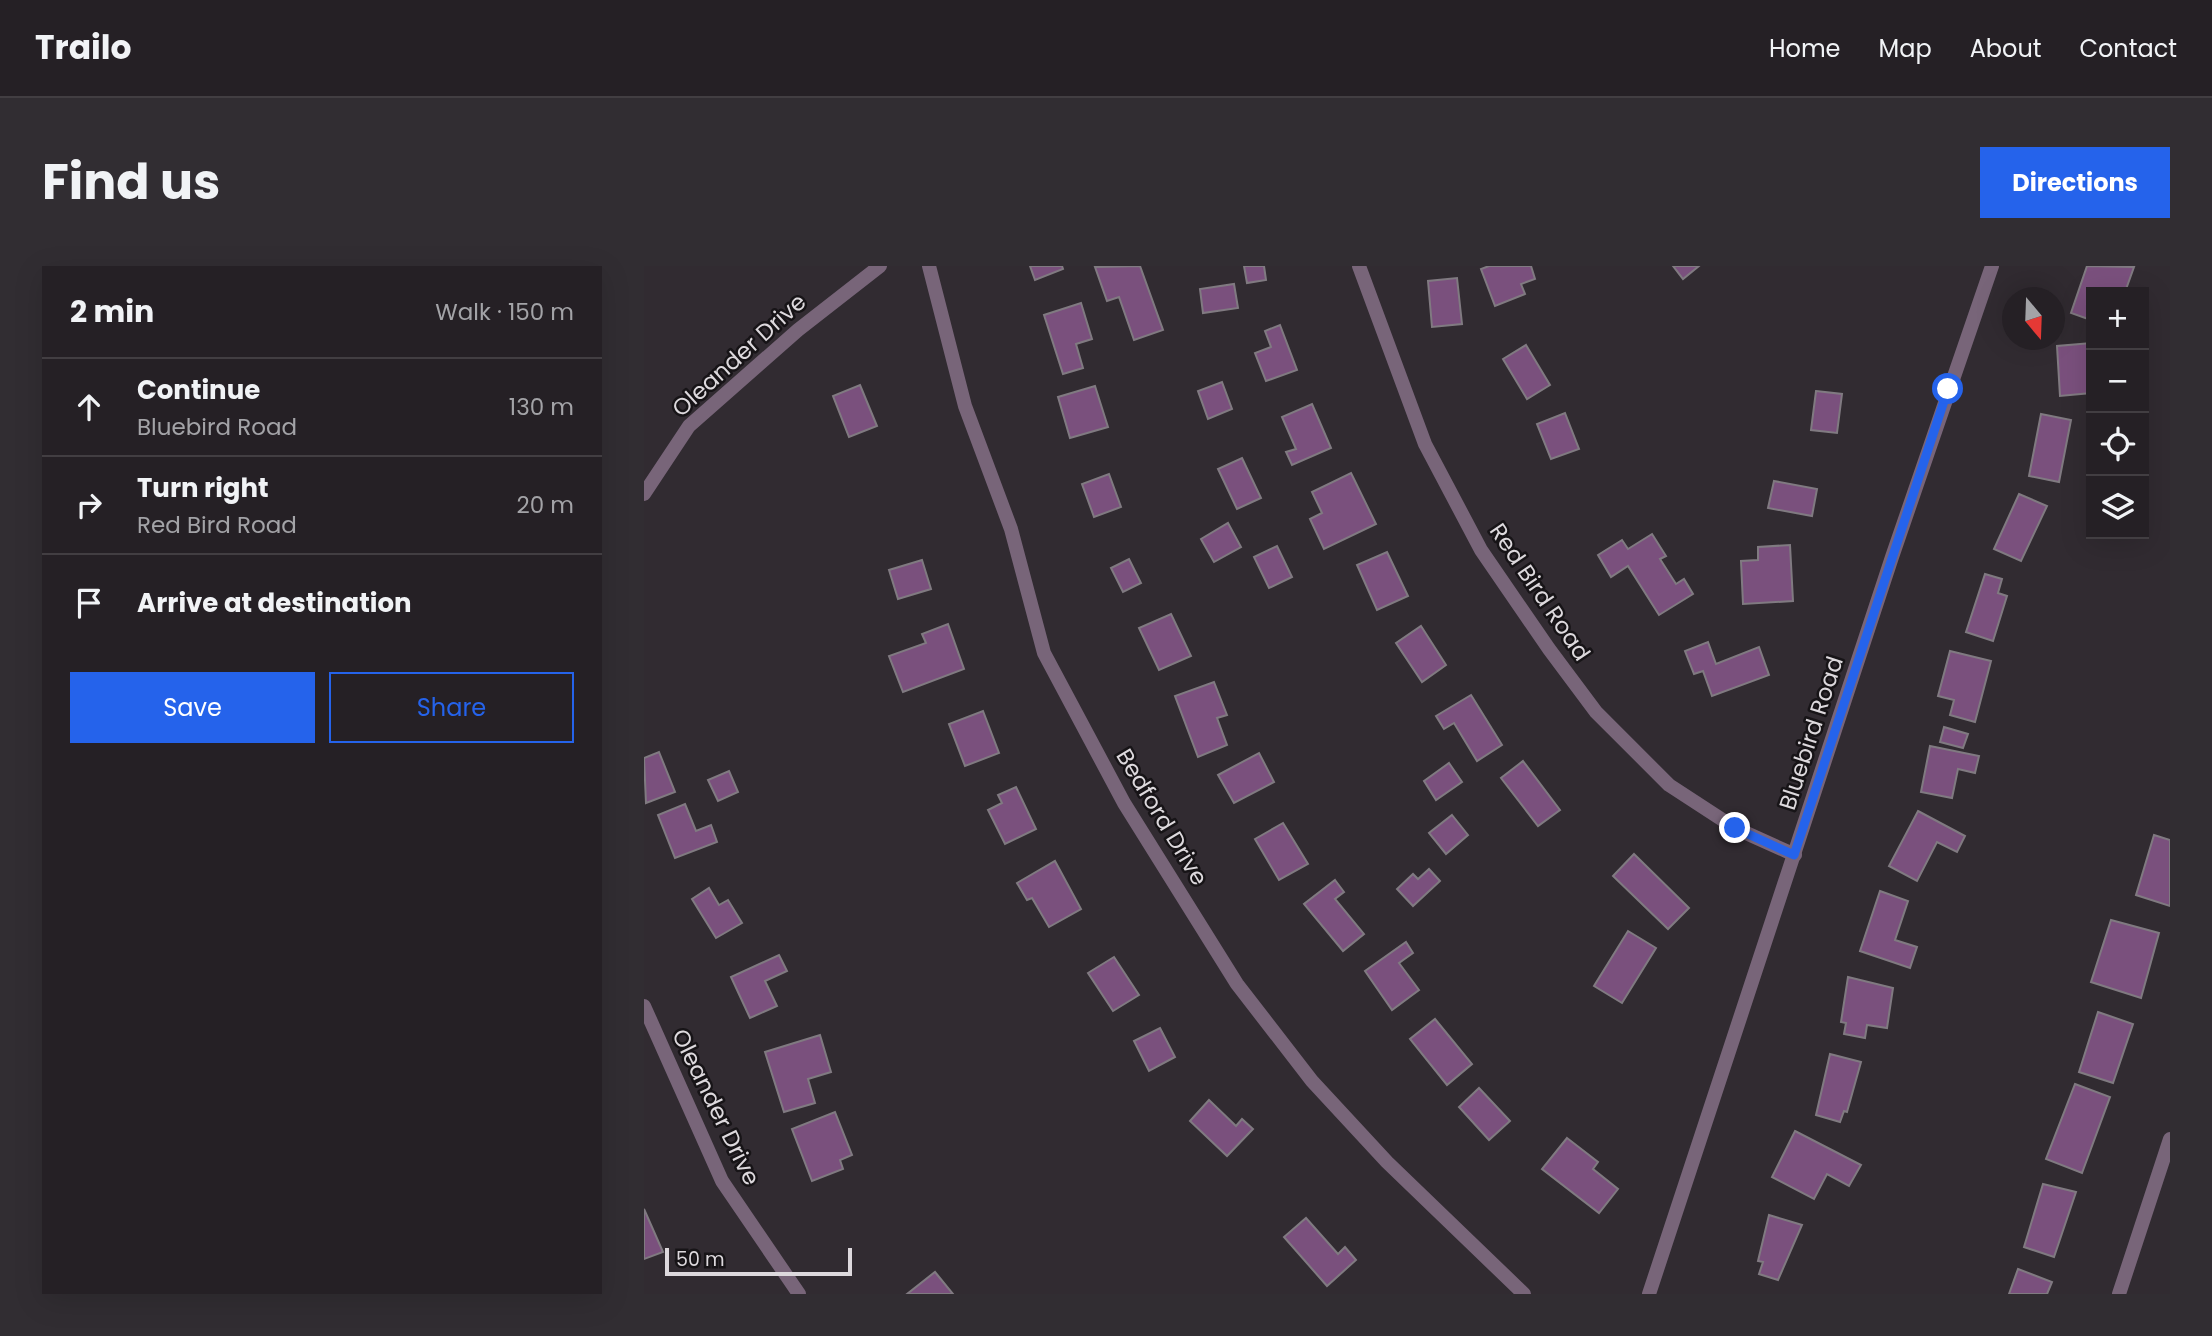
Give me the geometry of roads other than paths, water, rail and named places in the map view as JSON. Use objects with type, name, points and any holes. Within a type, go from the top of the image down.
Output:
[{"type":"street","name":"Oleander Drive","points":[[644,494],[689,426],[798,330],[880,266]]},
{"type":"street","name":"Bedford Drive","points":[[929,266],[965,406],[1011,529],[1044,653],[1124,803],[1237,984],[1312,1082],[1387,1163],[1524,1294]]},
{"type":"street","name":"Red Bird Road","points":[[1359,266],[1425,443],[1481,550],[1549,649],[1597,712],[1669,785],[1735,828],[1794,855]]},
{"type":"street","name":"Bluebird Road","points":[[1649,1294],[1896,544],[1992,266]]},
{"type":"street","name":"Oleander Drive","points":[[644,1006],[722,1181],[799,1294]]},
{"type":"street","points":[[2119,1294],[2170,1139]]}]
